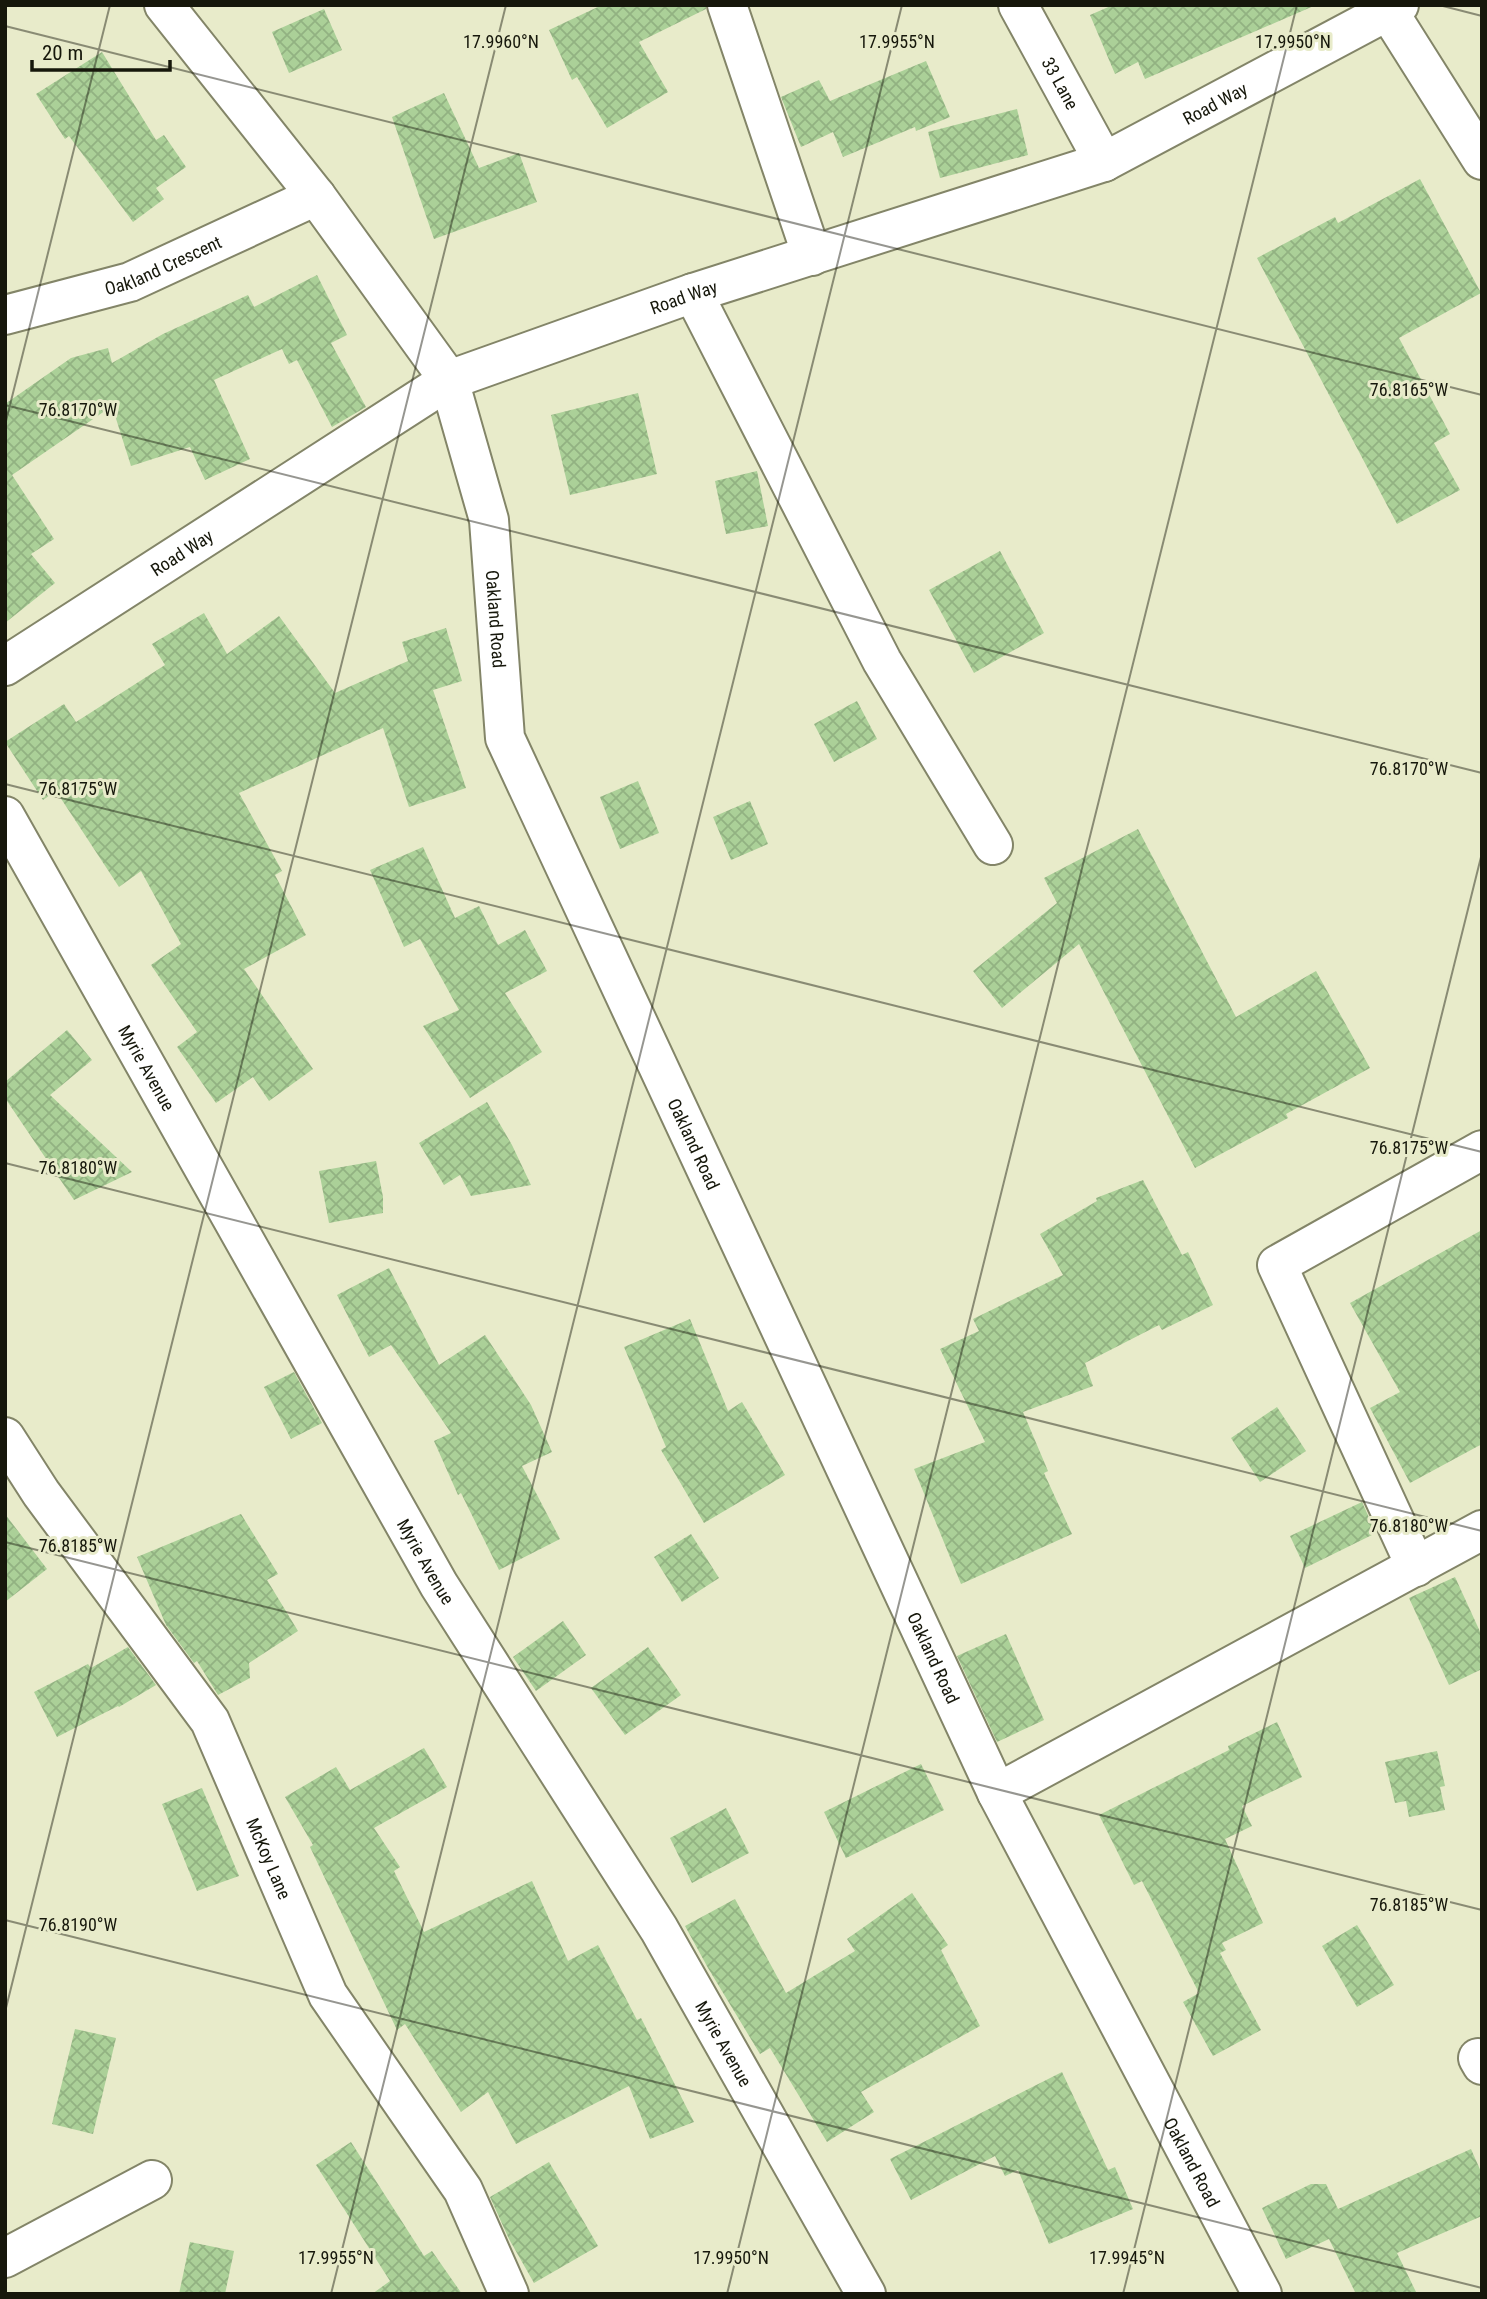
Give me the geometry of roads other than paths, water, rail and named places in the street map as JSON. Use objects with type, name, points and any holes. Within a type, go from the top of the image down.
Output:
[{"type":"street","name":"Oakland Road","points":[[164,5],[316,196],[449,380],[489,520],[505,738],[997,1793],[1262,2294]]},
{"type":"street","points":[[727,5],[812,256]]},
{"type":"street","name":"33 Lane","points":[[1018,5],[1104,163]]},
{"type":"street","points":[[1393,8],[1482,160]]},
{"type":"street","name":"Road Way","points":[[5,666],[449,380],[693,293],[1104,163],[1393,8]]},
{"type":"street","name":"Oakland Crescent","points":[[5,315],[130,282],[316,196]]},
{"type":"street","points":[[693,293],[882,661],[993,845]]},
{"type":"street","name":"Myrie Avenue","points":[[5,816],[439,1585],[659,1929],[866,2294]]},
{"type":"street","points":[[1416,1567],[1277,1265],[1482,1150]]},
{"type":"street","name":"McKoy Lane","points":[[5,1437],[41,1493],[210,1721],[328,1995],[463,2190],[509,2294]]},
{"type":"street","points":[[997,1793],[1482,1530]]},
{"type":"street","points":[[5,2258],[152,2180]]}]
